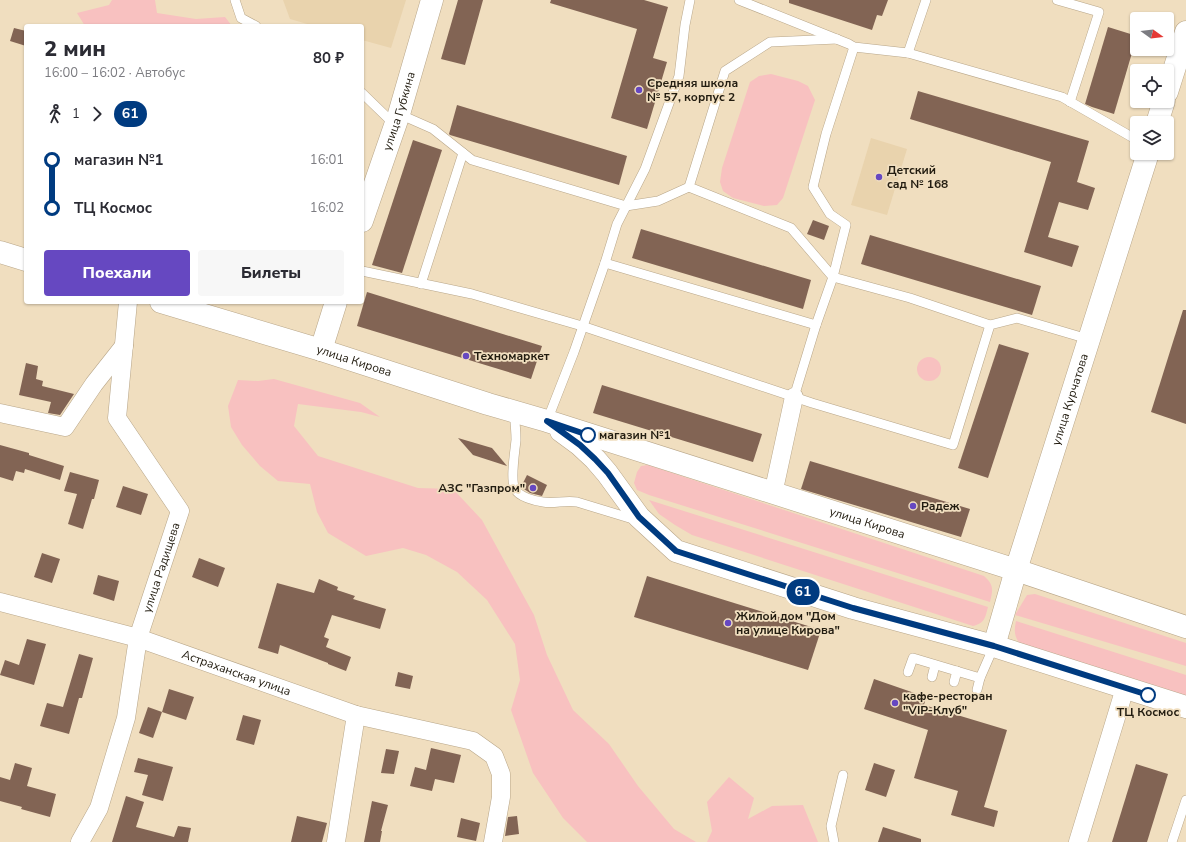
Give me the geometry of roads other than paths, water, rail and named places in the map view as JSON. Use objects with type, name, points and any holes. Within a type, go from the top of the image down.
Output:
[{"type":"main road","name":"улица Губкина","points":[[364,215],[396,119],[432,0]]},
{"type":"main road","points":[[1174,70],[1186,32]]},
{"type":"main road","name":"улица Курчатова","points":[[994,646],[1016,570],[1088,339],[1146,160]]},
{"type":"main road","points":[[0,252],[24,259]]},
{"type":"main road","name":"улица Кирова","points":[[168,304],[321,350],[445,391],[547,421],[1016,570],[1186,627]]},
{"type":"main road","points":[[321,350],[335,304]]},
{"type":"main road","name":"улица Кирова","points":[[547,421],[580,445],[595,459],[608,473],[639,517],[676,551],[853,608],[994,646],[1186,707]]},
{"type":"street","name":"улица Радищева","points":[[80,842],[99,808],[126,718],[138,638],[180,511],[117,418],[128,304]]},
{"type":"street","points":[[0,413],[64,427],[94,384],[124,346]]},
{"type":"street","points":[[773,494],[794,397]]},
{"type":"street","name":"Астраханская улица","points":[[0,602],[138,638],[356,715],[473,741],[494,756],[501,774],[501,797],[493,842]]},
{"type":"street","points":[[1078,842],[1125,688]]},
{"type":"street","points":[[336,842],[356,715]]},
{"type":"lane","points":[[235,0],[241,18],[252,24]]},
{"type":"lane","points":[[547,421],[605,263],[617,224],[645,169],[679,76],[685,25],[690,0]]},
{"type":"lane","points":[[739,0],[854,47],[908,54],[1062,98],[1130,136]]},
{"type":"lane","points":[[908,54],[926,0]]},
{"type":"lane","points":[[1057,0],[1099,12],[1070,102]]},
{"type":"lane","points":[[689,187],[725,71],[770,42],[837,39]]},
{"type":"lane","points":[[794,397],[816,325],[833,277],[846,225],[830,214],[813,187],[826,134],[854,47]]},
{"type":"lane","points":[[364,95],[396,119],[433,129],[472,160],[626,206],[658,201],[689,187],[791,228],[833,277],[910,298],[990,325],[1018,318],[1088,339]]},
{"type":"lane","points":[[421,284],[462,152]]},
{"type":"lane","points":[[605,263],[816,325]]},
{"type":"lane","points":[[364,272],[472,294],[582,326],[794,397],[953,445],[990,325]]},
{"type":"lane","points":[[514,412],[516,427],[513,475],[515,489],[518,493],[542,502],[577,502],[645,522]]},
{"type":"lane","points":[[977,690],[980,678],[994,646]]},
{"type":"lane","points":[[908,672],[913,658],[980,678]]},
{"type":"lane","points":[[932,677],[935,665]]},
{"type":"lane","points":[[954,682],[957,671]]},
{"type":"lane","points":[[834,842],[831,826],[843,775]]},
{"type":"lane","points":[[1172,842],[1186,800]]},
{"type":"place","name":"Средняя школа № 57, корпус 2","points":[[639,90]]},
{"type":"place","name":"Детский сад № 168","points":[[879,177]]},
{"type":"place","name":"Техномаркет","points":[[466,356]]},
{"type":"place","name":"магазин №1","points":[[588,435]]},
{"type":"place","name":"АЗС \"Газпром\"","points":[[533,488]]},
{"type":"place","name":"Радеж","points":[[913,506]]},
{"type":"place","name":"Жилой дом \"Дом на улице Кирова\"","points":[[728,623]]},
{"type":"place","name":"ТЦ Космос","points":[[1148,695]]},
{"type":"place","name":"кафе-ресторан \"VIP-Клуб\"","points":[[895,703]]}]
